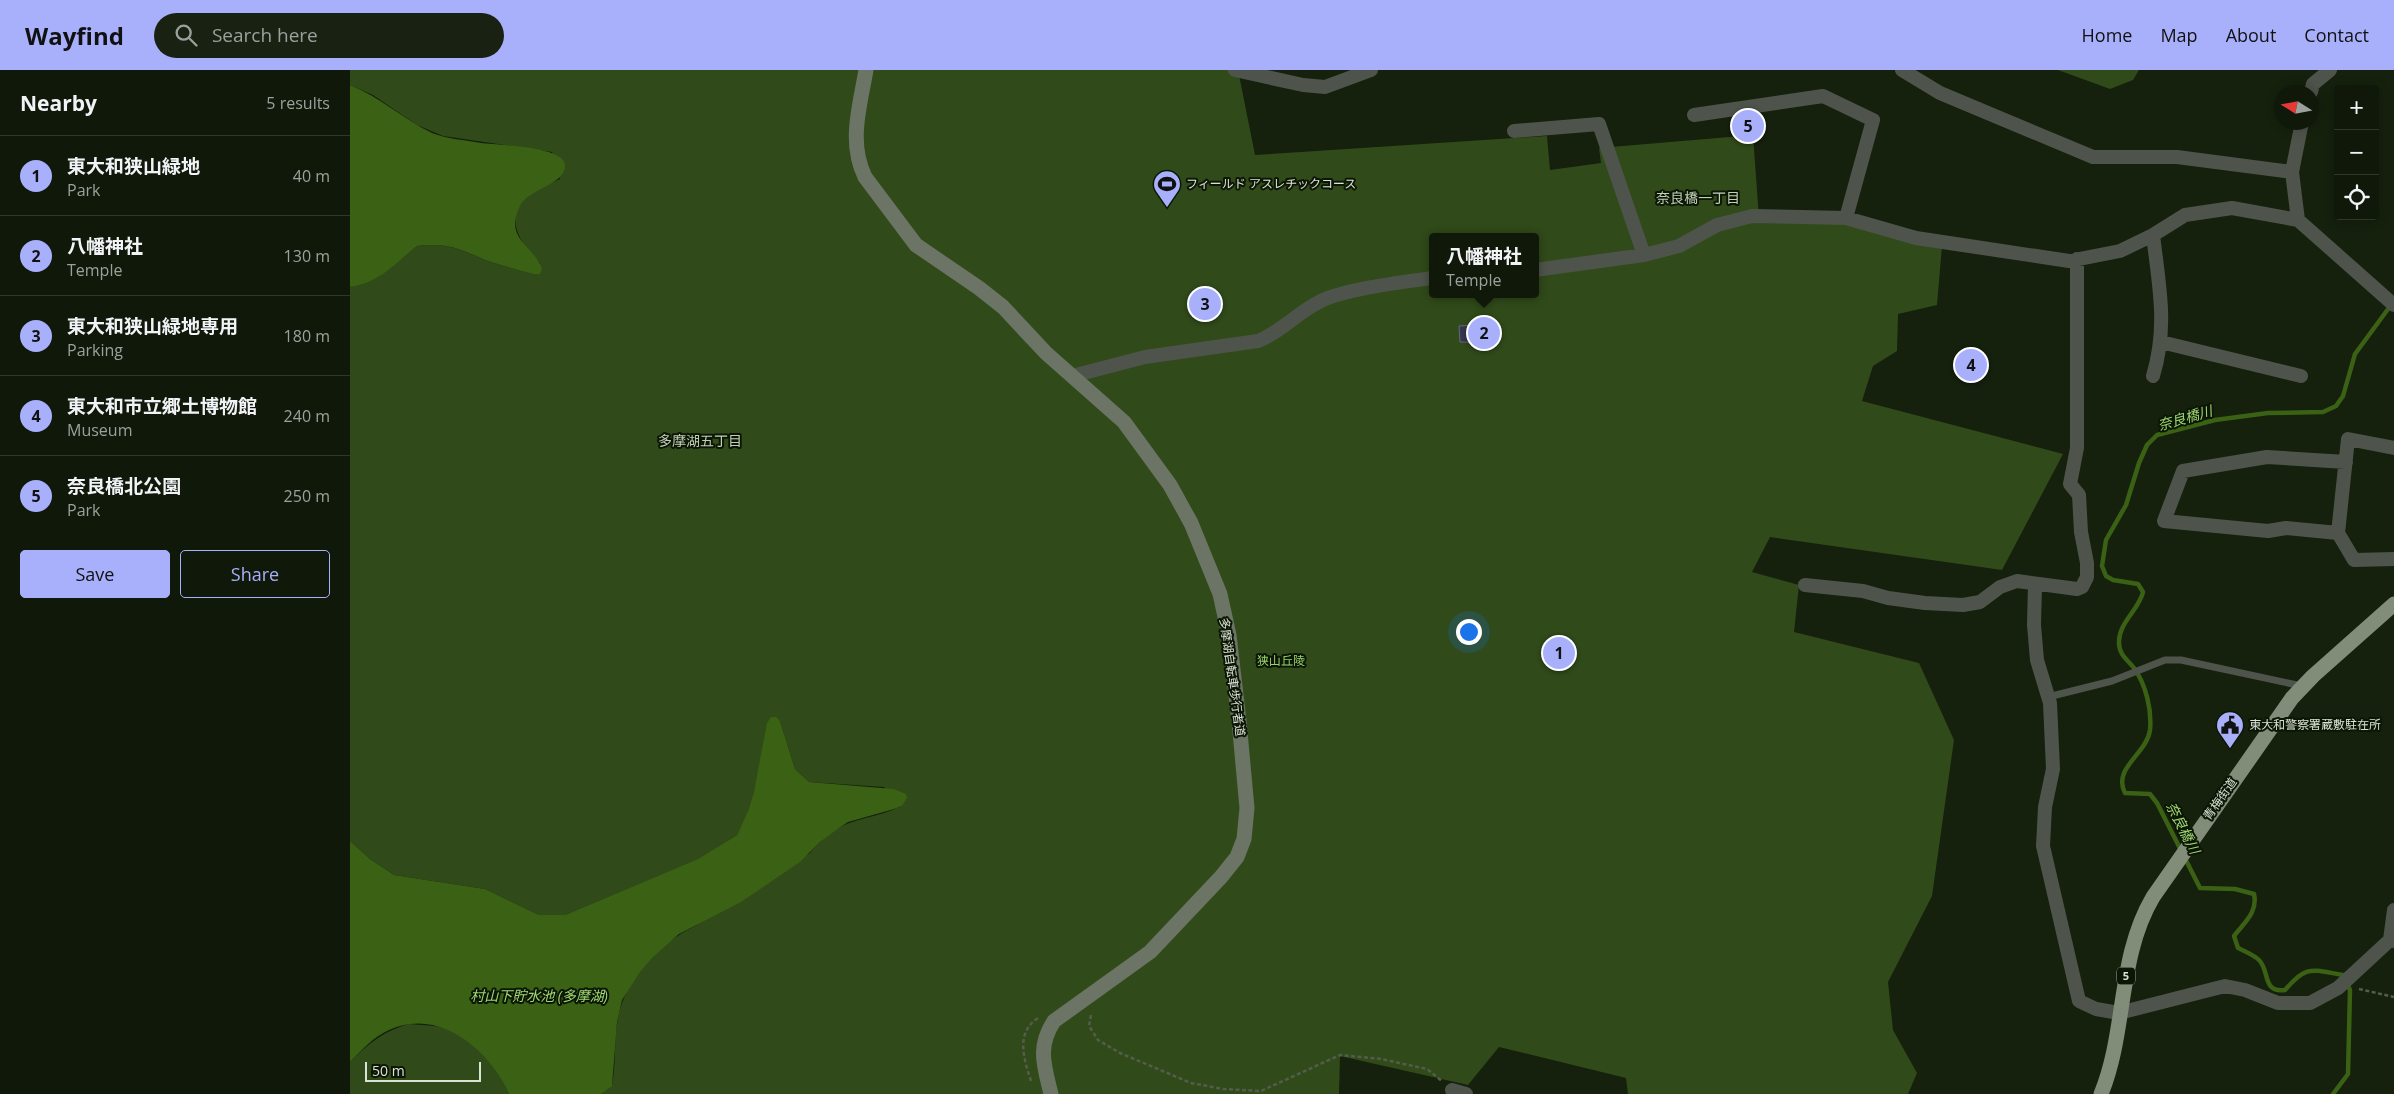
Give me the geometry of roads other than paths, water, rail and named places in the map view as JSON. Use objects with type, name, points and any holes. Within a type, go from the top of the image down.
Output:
[{"type":"main road","name":"青梅街道","points":[[2101,1094],[2111,1059],[2130,957],[2142,917],[2174,866],[2264,736],[2302,686],[2394,604]]},
{"type":"street","points":[[866,70],[855,140],[860,166],[866,177],[916,245],[979,288],[1003,307],[1046,353],[1124,422],[1170,485],[1207,559],[1220,594],[1229,635],[1247,808],[1244,839],[1237,856],[1215,884],[1150,952],[1054,1021],[1044,1036],[1042,1046],[1045,1070],[1052,1094]]},
{"type":"street","points":[[1235,70],[1303,85],[1325,87],[1371,70]]},
{"type":"street","points":[[1902,70],[1940,93],[2093,157],[2177,157],[2292,172]]},
{"type":"street","points":[[2313,85],[2330,70]]},
{"type":"street","points":[[1694,115],[1823,96],[1873,120],[1846,218]]},
{"type":"street","points":[[1514,131],[1599,124],[1644,255]]},
{"type":"street","points":[[2298,220],[2292,172],[2300,130]]},
{"type":"street","points":[[1539,269],[1644,255],[1679,246],[1717,225],[1752,216],[1846,218],[1916,238],[2069,261],[2120,251],[2153,235],[2185,215],[2205,210],[2232,208],[2298,220],[2390,302]]},
{"type":"street","points":[[2153,235],[2163,322],[2161,342],[2153,376]]},
{"type":"street","points":[[1804,585],[1863,591],[1888,598],[1925,603],[1963,605],[1980,602],[2000,587],[2016,581],[2077,589],[2082,586],[2087,577],[2079,495],[2070,484],[2077,448],[2077,259]]},
{"type":"street","points":[[1072,376],[1145,357],[1258,340],[1273,335],[1298,314],[1321,300],[1373,288],[1429,279]]},
{"type":"street","points":[[2161,342],[2301,376]]},
{"type":"street","points":[[2394,448],[2348,439],[2338,533],[2354,560],[2394,559]]},
{"type":"street","points":[[2338,533],[2286,528],[2268,531],[2164,521],[2183,471],[2267,457],[2346,462]]},
{"type":"street","points":[[2035,584],[2034,625],[2037,660],[2048,697],[2053,769],[2045,806],[2043,846],[2079,1001],[2096,1009],[2119,1013],[2225,986],[2245,990],[2278,1003],[2297,1004],[2320,999],[2338,988],[2392,940],[2394,910]]},
{"type":"street","points":[[1452,1090],[1466,1094]]},
{"type":"lane","points":[[2048,697],[2112,681],[2165,660],[2181,660],[2302,686]]},
{"type":"water","points":[[350,85],[432,133],[481,143],[542,150],[562,159],[565,165],[564,172],[554,182],[525,200],[520,206],[516,217],[515,227],[522,241],[538,261],[542,269],[540,274],[533,274],[499,265],[447,246],[428,245],[417,246],[378,277],[350,287]]},
{"type":"water","name":"村山下貯水池 (多摩湖)","points":[[771,717],[776,717],[780,721],[795,769],[809,782],[894,789],[906,794],[907,798],[902,806],[848,822],[820,842],[800,862],[741,902],[679,934],[652,958],[640,972],[622,1000],[617,1022],[612,1086],[601,1094],[509,1094],[489,1062],[476,1048],[461,1037],[444,1029],[426,1024],[408,1024],[383,1033],[363,1048],[350,1062],[350,841],[370,859],[394,875],[485,889],[539,915],[565,915],[698,859],[737,835],[749,809],[767,723]]},
{"type":"waterway","name":"奈良橋川","points":[[2333,1094],[2348,1074],[2350,990],[2343,975],[2311,971],[2299,976],[2285,990],[2273,988],[2259,960],[2238,948],[2234,936],[2252,912],[2255,900],[2254,894],[2235,889],[2200,888],[2157,803],[2150,794],[2125,793],[2122,784],[2123,776],[2126,768],[2148,739],[2150,722],[2145,690],[2134,668],[2120,651],[2119,643],[2122,629],[2141,599],[2143,592],[2138,584],[2113,580],[2106,576],[2102,566],[2106,540],[2126,505],[2139,463],[2147,445],[2157,435],[2215,420],[2268,413],[2323,412],[2336,406],[2343,396],[2355,354],[2391,305]]},
{"type":"place","name":"奈良橋北公園","points":[[1748,126]]},
{"type":"place","name":"フィールド アスレチックコース","points":[[1167,208]]},
{"type":"place","name":"東大和狭山緑地専用","points":[[1205,304]]},
{"type":"place","name":"八幡神社","points":[[1484,333]]},
{"type":"place","name":"東大和市立郷土博物館","points":[[1971,365]]},
{"type":"place","name":"東大和狭山緑地","points":[[1559,653]]},
{"type":"place","name":"東大和警察署蔵敷駐在所","points":[[2230,749]]},
{"type":"district","name":"奈良橋一丁目","points":[[1698,198]]},
{"type":"district","name":"多摩湖五丁目","points":[[700,441]]},
{"type":"park label","name":"狭山丘陵","points":[[1281,661]]}]
